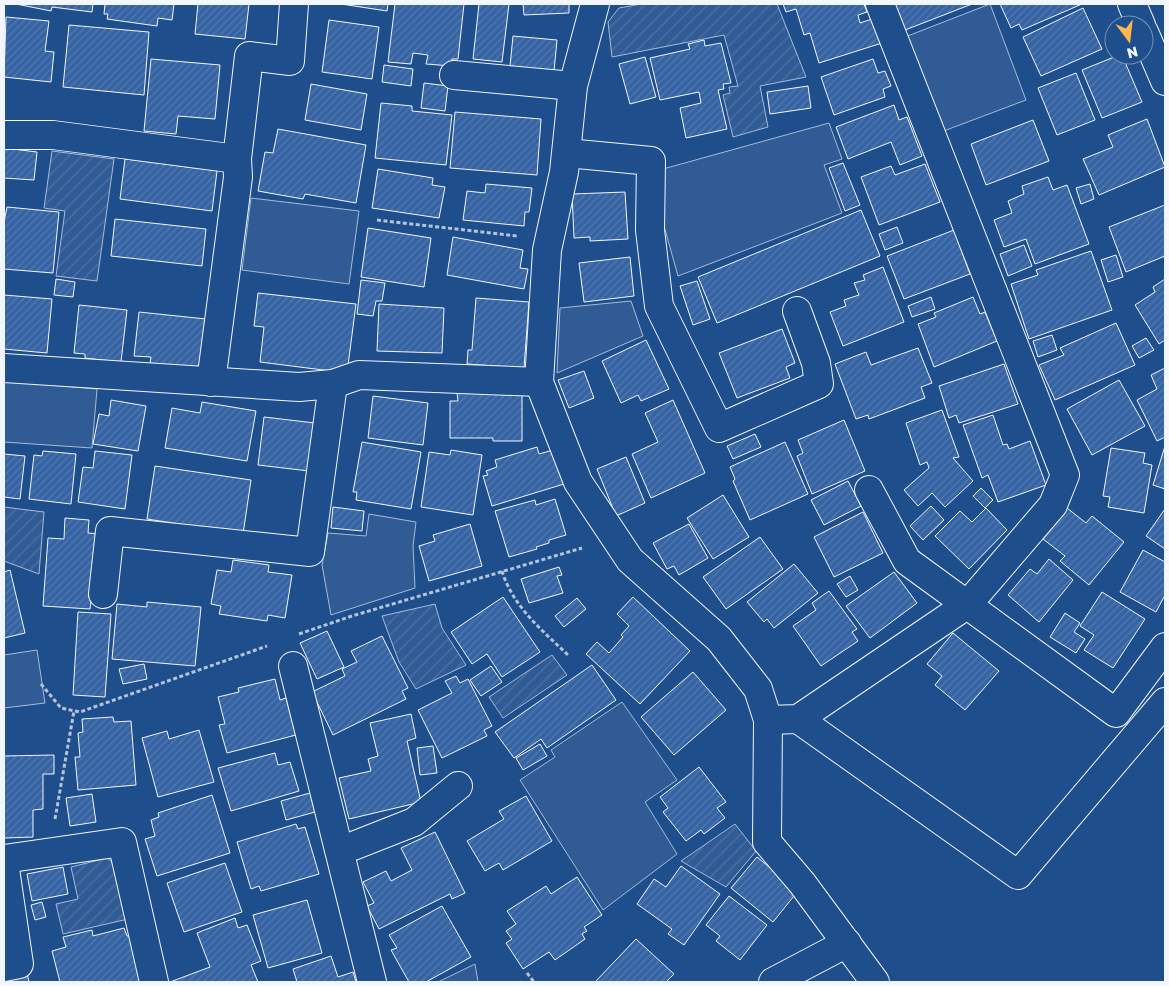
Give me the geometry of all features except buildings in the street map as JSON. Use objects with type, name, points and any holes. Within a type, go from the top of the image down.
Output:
[{"type":"street","points":[[211,382],[238,177],[237,159],[249,56],[290,61],[294,4]]},
{"type":"street","points":[[595,4],[573,86],[567,153],[547,250],[539,382],[578,482],[630,560],[719,639],[758,689],[768,720],[767,842],[802,883],[876,982]]},
{"type":"street","points":[[768,720],[798,719],[968,604],[1053,505],[1065,475],[880,4]]},
{"type":"street","points":[[1154,55],[1165,81]]},
{"type":"street","points":[[454,75],[573,86]]},
{"type":"street","points":[[4,135],[53,135],[237,159]]},
{"type":"street","points":[[567,153],[651,161],[650,230],[659,306],[719,428],[819,384],[816,363],[797,312]]},
{"type":"street","points":[[4,368],[299,387],[334,384],[360,375],[539,382]]},
{"type":"street","points":[[102,594],[110,531],[310,552],[334,384]]},
{"type":"street","points":[[869,490],[907,560],[1116,713],[1165,647]]},
{"type":"street","points":[[293,666],[372,982]]},
{"type":"street","points":[[798,719],[1018,874],[1165,702]]},
{"type":"street","points":[[339,850],[414,822],[458,786]]},
{"type":"street","points":[[4,967],[19,964],[4,861],[49,852],[122,842],[154,982]]},
{"type":"street","points":[[773,982],[847,944]]},
{"type":"path","points":[[377,220],[550,239]]},
{"type":"path","points":[[296,636],[352,616],[616,538]]},
{"type":"path","points":[[502,571],[505,582],[520,608],[568,655]]},
{"type":"path","points":[[41,684],[61,708],[80,712],[268,646]]},
{"type":"path","points":[[49,852],[74,711]]},
{"type":"path","points":[[527,973],[534,982]]},
{"type":"shaded area","points":[[641,4],[777,4],[806,77],[760,86],[768,127],[733,137],[723,95],[730,93],[729,87],[738,86],[724,35],[612,57],[608,22],[619,8]]},
{"type":"shaded area","points":[[990,4],[1026,100],[941,132],[905,37]]},
{"type":"shaded area","points":[[829,123],[842,159],[824,165],[842,213],[678,276],[664,226],[663,169]]},
{"type":"shaded area","points":[[52,151],[114,159],[97,281],[56,276],[65,211],[44,208]]},
{"type":"shaded area","points":[[251,198],[359,211],[349,284],[242,270]]},
{"type":"shaded area","points":[[631,301],[643,336],[557,373],[560,308]]},
{"type":"shaded area","points":[[4,381],[97,389],[92,448],[4,442]]},
{"type":"shaded area","points":[[4,507],[44,512],[39,574],[4,561]]},
{"type":"shaded area","points":[[369,514],[416,522],[413,546],[415,588],[331,615],[322,565],[328,533],[366,536]]},
{"type":"shaded area","points":[[435,604],[442,628],[466,665],[416,689],[399,662],[382,616]]},
{"type":"shaded area","points":[[37,650],[45,703],[4,708],[4,655]]},
{"type":"shaded area","points":[[552,655],[567,675],[503,718],[489,697]]},
{"type":"shaded area","points":[[622,702],[677,780],[645,802],[677,854],[603,910],[520,780],[555,757],[551,750]]},
{"type":"shaded area","points":[[735,824],[756,851],[726,887],[681,861]]},
{"type":"shaded area","points":[[107,858],[117,866],[128,919],[63,934],[56,904],[78,899],[71,867]]},
{"type":"shaded area","points":[[475,964],[478,982],[438,982]]}]
